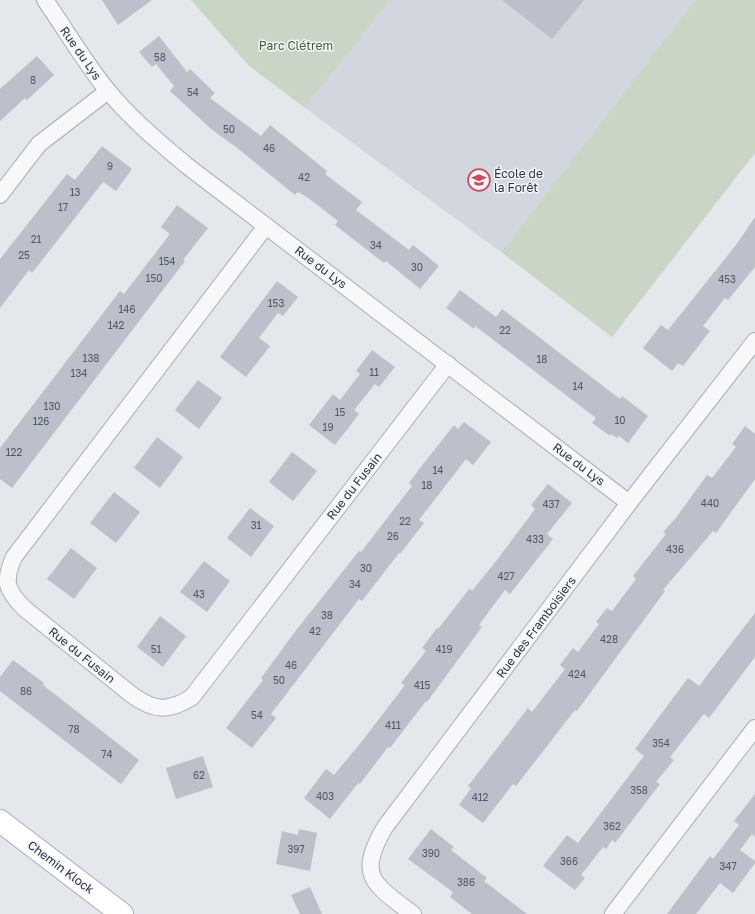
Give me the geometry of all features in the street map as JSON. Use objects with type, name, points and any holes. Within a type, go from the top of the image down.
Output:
[{"type":"main road","name":"Chemin Klock","points":[[0,821],[122,914]]},
{"type":"street","name":"Rue du Lys","points":[[45,0],[108,91],[134,119],[161,144],[629,504]]},
{"type":"street","points":[[0,195],[39,144],[108,91]]},
{"type":"street","name":"Rue du Fusain","points":[[266,226],[14,557],[6,574],[13,598],[132,695],[151,706],[163,708],[178,706],[192,697],[448,364]]},
{"type":"street","name":"Rue des Framboisiers","points":[[413,914],[383,892],[373,880],[370,870],[370,858],[374,845],[385,827],[629,504],[755,341]]},
{"type":"street","points":[[613,914],[755,728]]},
{"type":"shaded area","name":"École de la Forêt","points":[[390,0],[695,0],[501,252],[305,108]]},
{"type":"green space","name":"Parc Clétrem","points":[[191,0],[390,0],[305,108],[249,66]]},
{"type":"green space","points":[[695,0],[755,0],[755,153],[612,337],[501,252]]},
{"type":"building","points":[[102,0],[152,0],[118,25]]},
{"type":"building","points":[[502,0],[584,0],[552,39]]},
{"type":"building","points":[[159,36],[187,72],[190,69],[215,93],[210,98],[261,136],[270,125],[327,171],[325,174],[362,202],[356,210],[409,250],[413,245],[439,266],[420,289],[386,261],[384,263],[335,225],[338,221],[307,197],[298,192],[295,195],[236,147],[211,129],[170,91],[174,86],[156,64],[152,67],[139,52]]},
{"type":"building","points":[[37,56],[54,75],[27,100],[25,98],[0,121],[0,89]]},
{"type":"building","points":[[102,146],[132,169],[116,191],[103,182],[32,273],[29,270],[0,308],[0,259],[67,174],[75,180]]},
{"type":"building","points":[[177,205],[208,228],[183,260],[185,261],[12,488],[0,479],[0,448],[120,291],[124,294],[170,234],[161,227]]},
{"type":"building","points":[[755,217],[755,267],[728,300],[725,298],[703,326],[710,331],[683,366],[678,363],[672,371],[643,348],[661,325],[668,330],[736,245]]},
{"type":"building","points":[[277,281],[298,297],[283,316],[278,313],[259,338],[270,346],[246,377],[220,357]]},
{"type":"building","points":[[460,290],[496,317],[502,309],[620,399],[622,396],[648,416],[628,443],[619,436],[617,438],[611,434],[610,436],[592,423],[596,418],[475,326],[474,329],[446,308]]},
{"type":"building","points":[[372,350],[395,367],[379,387],[375,384],[354,410],[359,414],[335,445],[309,425],[333,394],[340,400],[360,374],[356,371]]},
{"type":"building","points":[[198,380],[222,398],[199,429],[175,410]]},
{"type":"building","points":[[464,422],[491,442],[473,465],[466,459],[419,520],[424,523],[362,601],[359,599],[271,714],[276,718],[252,748],[226,728],[263,680],[261,678],[297,629],[359,551],[361,552],[412,486],[409,483],[420,468],[454,425],[458,429]]},
{"type":"building","points":[[745,426],[755,434],[755,479],[716,533],[713,531],[663,590],[665,591],[577,711],[575,710],[516,786],[513,784],[483,823],[459,805],[471,788],[468,786],[528,708],[532,712],[565,669],[560,665],[573,648],[578,652],[599,624],[596,622],[607,608],[612,611],[636,579],[633,576],[666,534],[663,532],[675,519],[707,475],[712,478],[736,447],[732,444]]},
{"type":"building","points":[[157,437],[183,457],[160,488],[134,468]]},
{"type":"building","points":[[292,452],[317,471],[293,501],[269,482]]},
{"type":"building","points":[[548,484],[572,503],[547,534],[553,539],[510,594],[505,590],[479,625],[482,627],[427,702],[426,701],[390,748],[388,747],[360,784],[358,783],[330,819],[304,798],[326,769],[334,775],[363,740],[405,685],[401,683],[426,651],[422,648],[470,588],[472,591],[500,556],[535,509],[531,505]]},
{"type":"building","points":[[114,492],[140,512],[116,543],[90,523]]},
{"type":"building","points":[[250,508],[274,526],[251,557],[227,538]]},
{"type":"building","points":[[71,548],[97,568],[74,599],[47,579]]},
{"type":"building","points":[[204,561],[230,581],[207,612],[180,592]]},
{"type":"building","points":[[755,613],[755,657],[709,718],[704,714],[670,757],[674,760],[656,782],[660,784],[615,843],[612,840],[606,849],[603,847],[581,875],[585,878],[575,890],[543,866],[567,835],[578,843],[644,756],[635,749],[688,678],[699,686]]},
{"type":"building","points":[[160,616],[186,636],[163,667],[137,647]]},
{"type":"building","points":[[13,660],[44,683],[43,685],[139,760],[121,784],[0,691],[0,677]]},
{"type":"building","points":[[203,756],[213,787],[176,799],[166,768]]},
{"type":"building","points":[[755,794],[755,837],[752,834],[740,850],[755,861],[755,863],[733,893],[720,883],[696,914],[667,914],[710,856],[713,859],[739,825],[734,821]]},
{"type":"building","points":[[299,829],[317,833],[310,871],[276,864],[282,831],[298,835]]},
{"type":"building","points":[[431,829],[454,847],[451,850],[487,878],[484,881],[527,914],[472,914],[450,897],[453,892],[408,859]]},
{"type":"building","points":[[310,887],[322,914],[300,914],[291,895]]},
{"type":"place","name":"École de la Forêt","points":[[479,180]]}]
